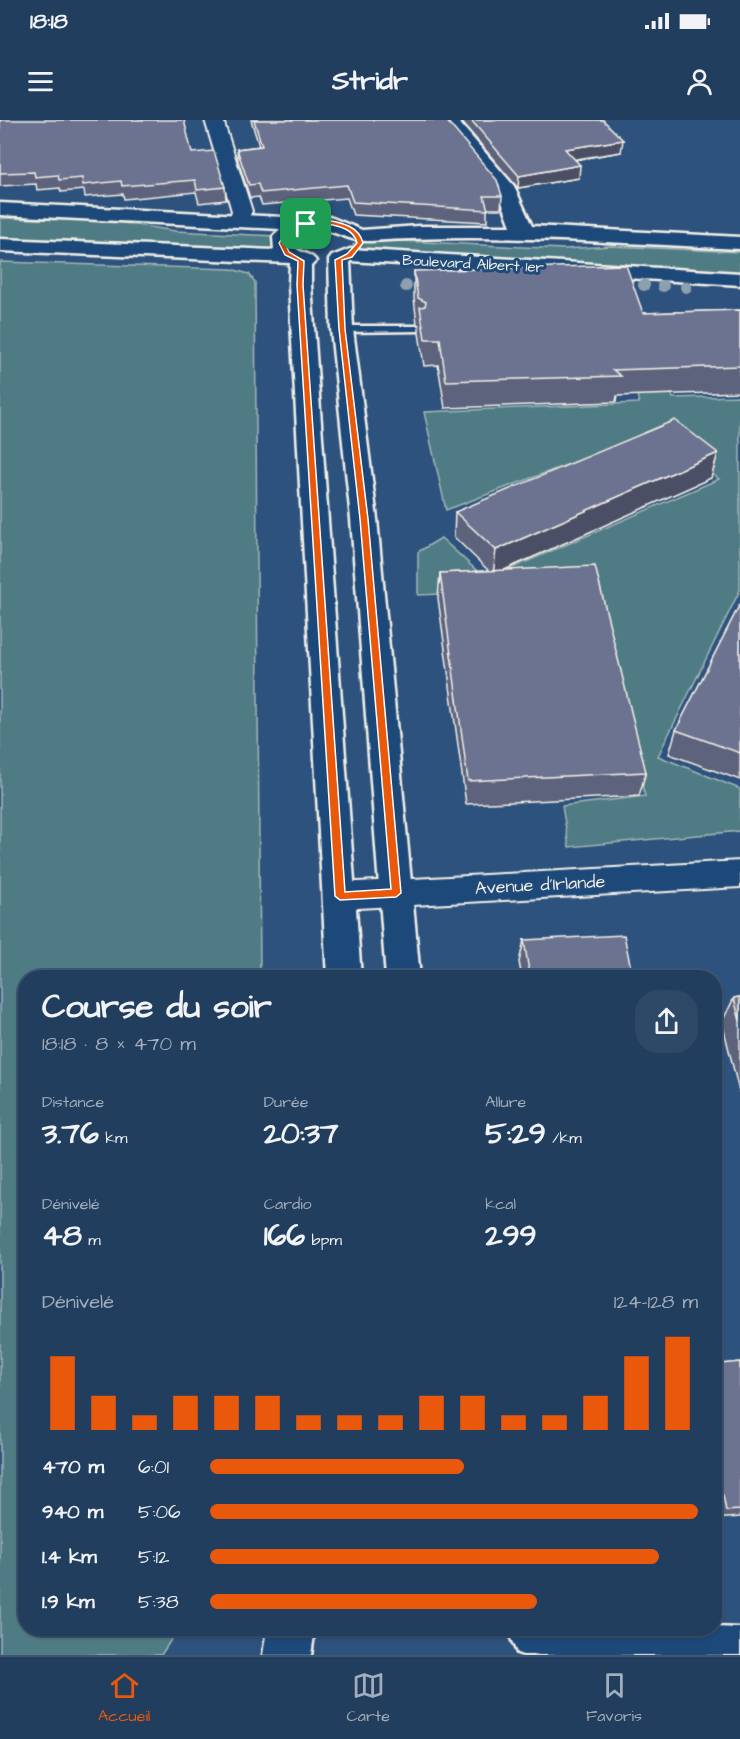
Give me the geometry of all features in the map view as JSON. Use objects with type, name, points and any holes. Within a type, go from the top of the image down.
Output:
[{"type":"main road","points":[[447,120],[507,190],[524,232]]},
{"type":"main road","name":"Boulevard Albert 1er","points":[[0,209],[306,224],[335,223],[345,226],[358,236],[419,232],[524,232],[740,243]]},
{"type":"main road","points":[[306,224],[288,231],[283,237],[284,249],[296,259],[300,285],[344,970]]},
{"type":"main road","points":[[358,236],[360,243],[344,257],[342,329],[364,519],[402,970]]},
{"type":"main road","name":"Boulevard Albert 1er","points":[[0,245],[296,259],[344,257],[740,279]]},
{"type":"main road","points":[[287,1655],[290,1636]]},
{"type":"main road","points":[[534,1640],[740,1652]]},
{"type":"street","points":[[214,120],[242,211],[239,219]]},
{"type":"street","name":"Avenue d'Irlande","points":[[340,896],[740,874]]},
{"type":"lane","points":[[342,329],[418,329]]},
{"type":"green space","points":[[0,218],[110,221],[175,231],[275,236],[275,251],[0,239]]},
{"type":"green space","points":[[362,239],[564,249],[611,246],[740,252],[740,273],[356,253],[353,245]]},
{"type":"green space","points":[[0,262],[231,269],[249,274],[255,282],[260,970],[18,970],[18,1636],[173,1636],[161,1655],[0,1655]]},
{"type":"green space","points":[[630,364],[662,364],[673,398],[740,396],[740,590],[658,756],[740,789],[740,831],[569,847],[562,806],[645,796],[594,588],[418,595],[418,552],[441,538],[486,579],[719,479],[657,431],[446,510],[424,412],[639,403]]},
{"type":"building","points":[[0,120],[184,120],[192,153],[214,151],[225,187],[197,190],[195,180],[122,186],[121,181],[83,185],[82,178],[59,180],[58,175],[35,177],[34,172],[0,173]]},
{"type":"building","points":[[254,120],[446,120],[497,180],[502,196],[484,196],[488,210],[353,202],[347,185],[261,193],[258,184],[249,185],[237,149],[262,146]]},
{"type":"building","points":[[471,120],[603,120],[623,140],[565,149],[580,165],[519,176]]},
{"type":"building","points":[[626,265],[643,313],[740,310],[740,366],[613,370],[621,376],[446,381],[440,339],[425,339],[420,307],[425,306],[426,302],[418,298],[414,271]]},
{"type":"building","points":[[675,420],[718,453],[496,550],[455,512]]},
{"type":"building","points":[[595,566],[646,772],[468,781],[440,573]]},
{"type":"building","points":[[740,604],[740,753],[676,730]]},
{"type":"building","points":[[624,935],[631,970],[529,970],[524,940]]},
{"type":"building","points":[[740,997],[740,1021],[734,998]]},
{"type":"building","points":[[740,1362],[740,1510],[726,1511],[723,1495],[722,1364]]},
{"type":"route","points":[[327,222],[345,226],[358,236],[360,243],[350,255],[339,260],[342,329],[364,519],[396,893],[340,896],[300,285],[301,261],[287,254],[282,243],[288,231],[306,224],[327,222]]}]
